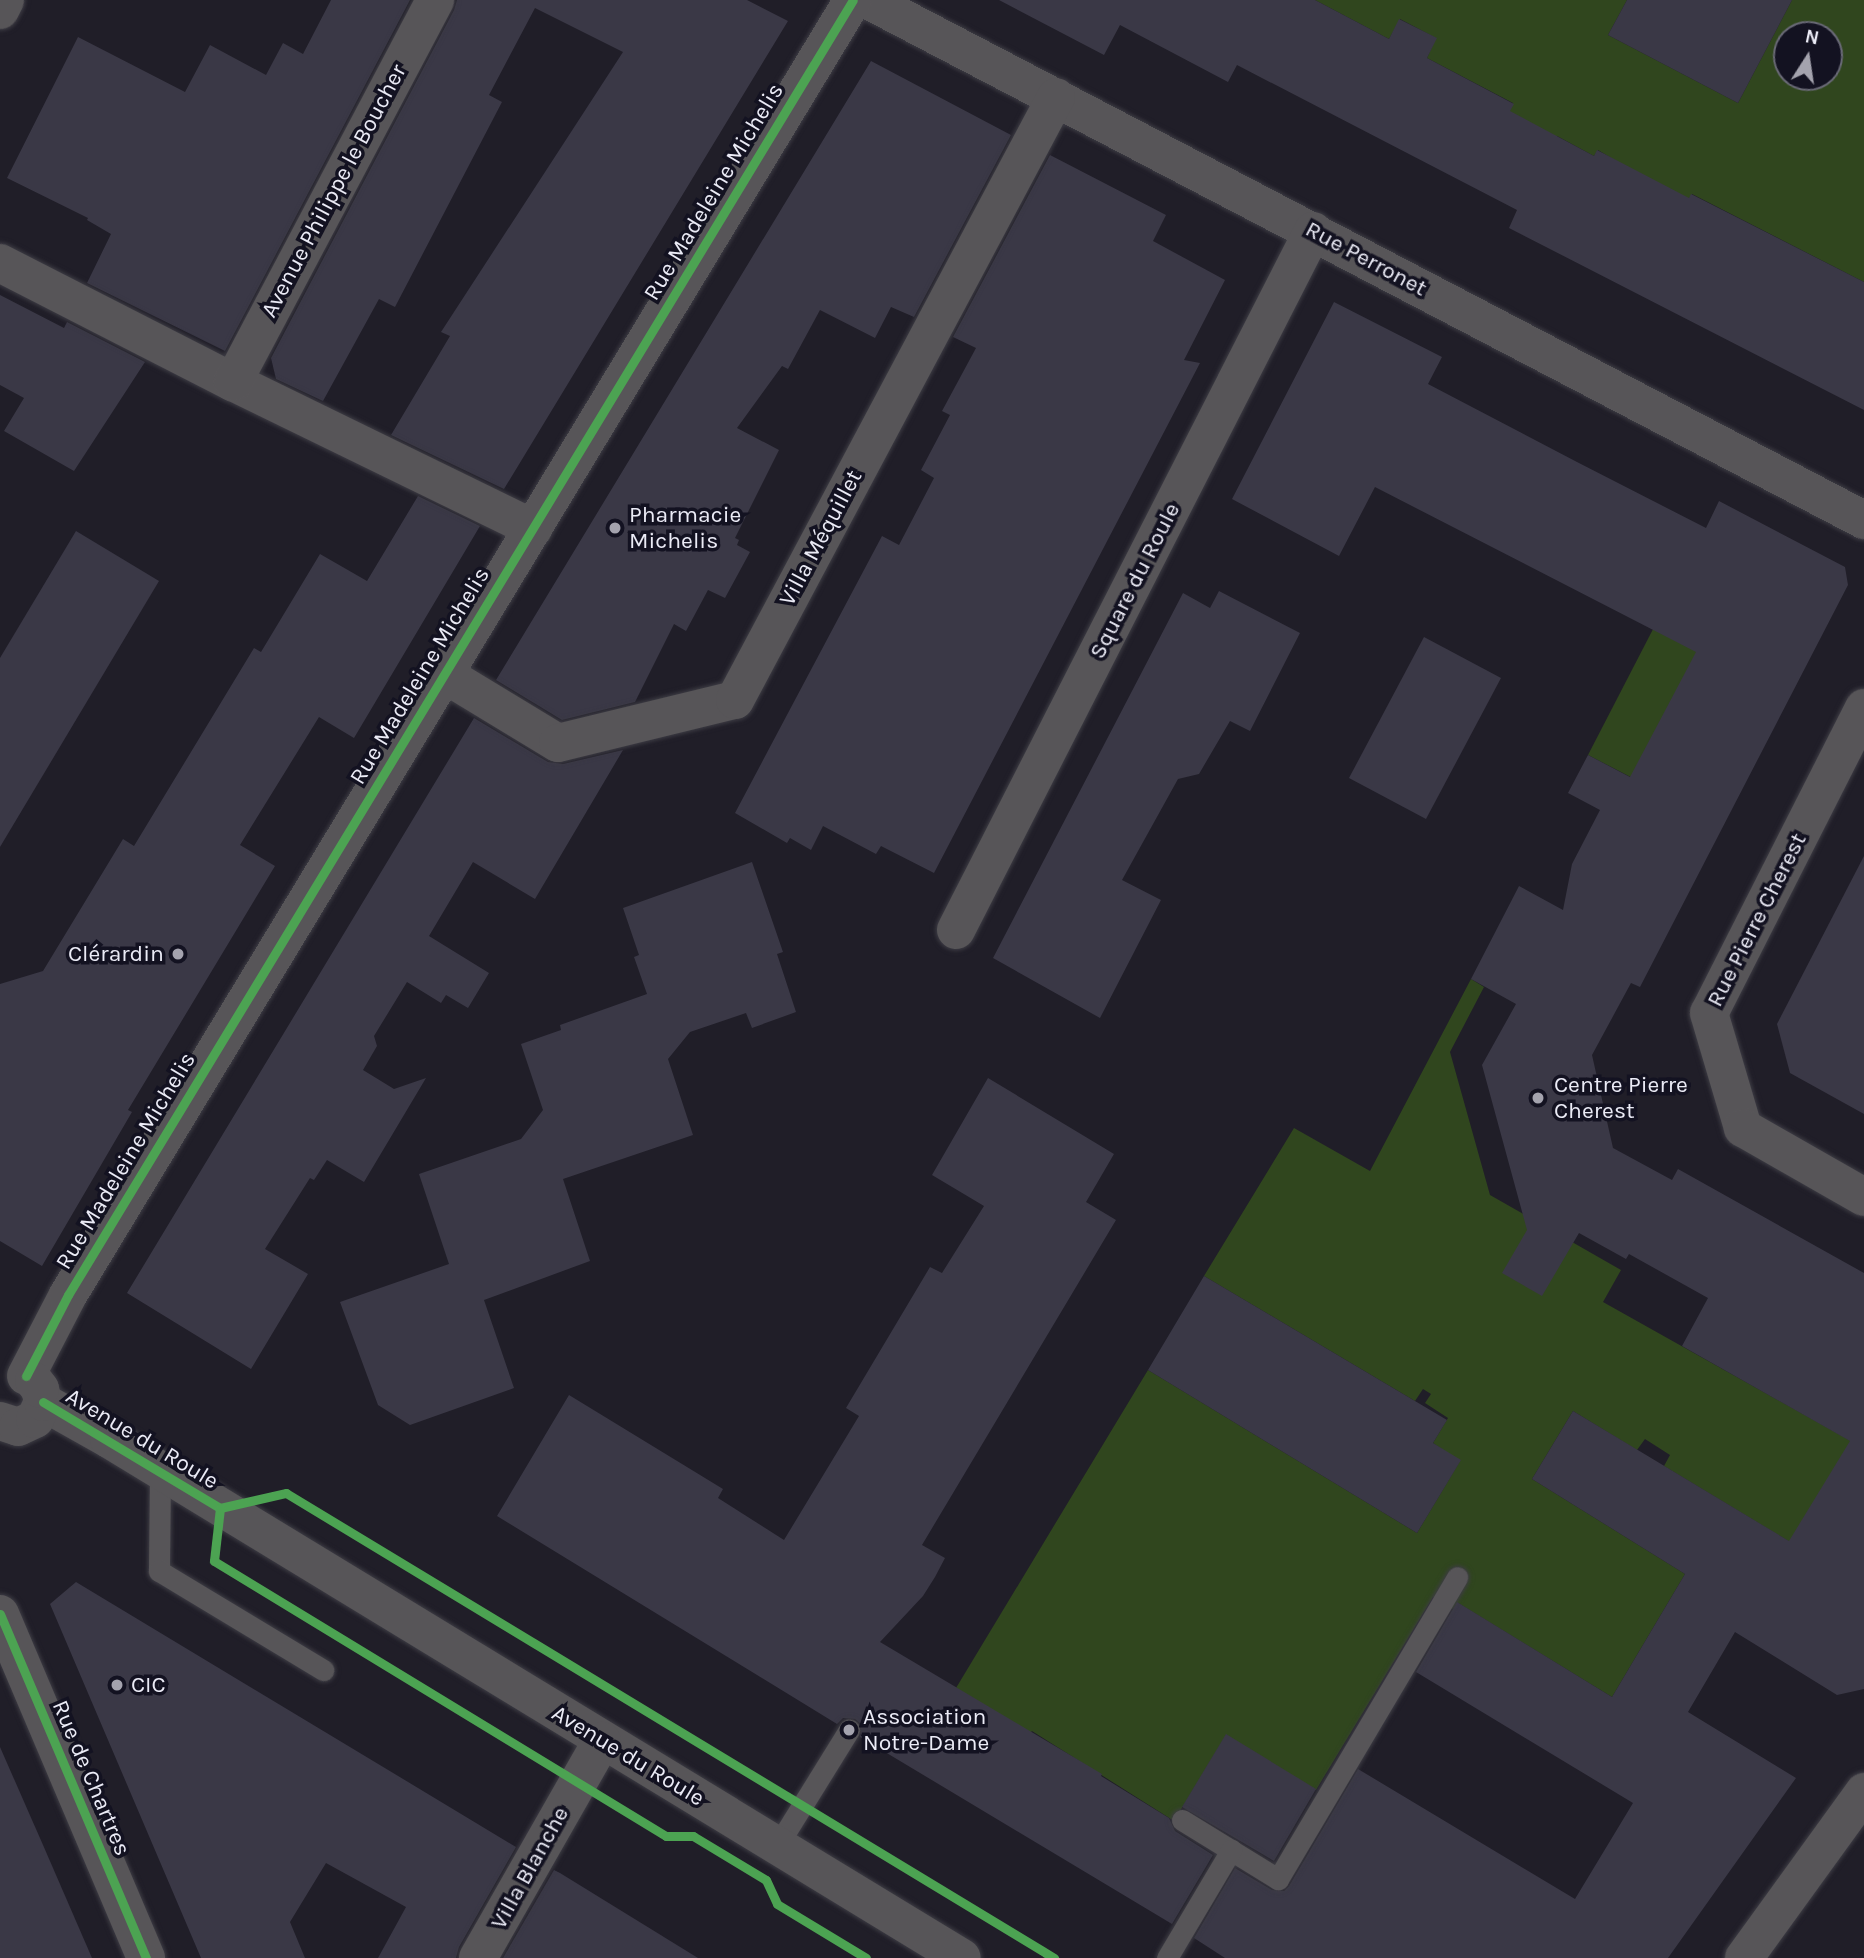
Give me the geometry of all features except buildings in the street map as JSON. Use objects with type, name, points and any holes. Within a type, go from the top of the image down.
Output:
[{"type":"street","points":[[0,10],[5,0]]},
{"type":"street","name":"Avenue Philippe le Boucher","points":[[233,382],[435,0]]},
{"type":"street","name":"Rue Madeleine Michelis","points":[[3,1434],[35,1419],[23,1386],[68,1295],[853,0]]},
{"type":"street","name":"Rue Perronet","points":[[868,0],[1864,520]]},
{"type":"street","name":"Villa Méquillet","points":[[444,674],[558,743],[735,701],[1056,97]]},
{"type":"street","name":"Square du Roule","points":[[956,930],[1313,231]]},
{"type":"street","points":[[0,263],[233,382],[533,528]]},
{"type":"street","name":"Rue Pierre Cherest","points":[[1864,708],[1709,1013],[1743,1128],[1864,1197]]},
{"type":"street","name":"Avenue du Roule","points":[[23,1386],[160,1473],[962,1958]]},
{"type":"street","name":"Rue de Chartres","points":[[0,1614],[146,1958]]},
{"type":"street","name":"Villa Blanche","points":[[478,1958],[602,1741]]},
{"type":"street","points":[[1744,1958],[1864,1792]]},
{"type":"lane","points":[[160,1473],[159,1571],[323,1670]]},
{"type":"lane","points":[[1182,1820],[1278,1879],[1457,1577]]},
{"type":"lane","points":[[777,1846],[849,1730]]},
{"type":"lane","points":[[1167,1958],[1231,1850]]},
{"type":"green space","points":[[1315,0],[1627,0],[1608,35],[1738,103],[1773,36],[1773,91],[1843,91],[1843,21],[1781,21],[1792,0],[1864,0],[1864,282],[1692,194],[1686,203],[1598,150],[1594,156],[1557,136],[1547,154],[1501,129],[1513,103],[1427,58],[1436,38],[1400,19],[1389,39]]},
{"type":"green space","points":[[1681,575],[1718,594],[1650,787],[1588,755]]},
{"type":"green space","points":[[1471,979],[1484,987],[1450,1052],[1490,1195],[1621,1270],[1603,1302],[1851,1441],[1790,1542],[1664,1466],[1670,1455],[1645,1439],[1637,1450],[1573,1411],[1532,1479],[1685,1574],[1612,1697],[1458,1603],[1453,1609],[1433,1597],[1316,1790],[1226,1735],[1174,1821],[1032,1731],[1030,1733],[956,1688],[1148,1370],[1417,1533],[1460,1461],[1433,1443],[1448,1418],[1425,1403],[1431,1394],[1423,1389],[1415,1401],[1204,1276],[1294,1128],[1370,1171]]},
{"type":"cycle path","points":[[26,1376],[68,1295],[853,0]]},
{"type":"cycle path","points":[[43,1402],[220,1508]]},
{"type":"cycle path","points":[[220,1508],[286,1493],[1054,1958]]},
{"type":"cycle path","points":[[220,1508],[214,1561],[666,1836],[693,1836],[766,1880],[777,1904],[866,1958]]},
{"type":"cycle path","points":[[0,1614],[146,1958]]},
{"type":"place","name":"Pharmacie Michelis","points":[[615,528]]},
{"type":"place","name":"Clérardin","points":[[178,954]]},
{"type":"place","name":"Centre Pierre Cherest","points":[[1538,1098]]},
{"type":"place","name":"CIC","points":[[117,1685]]},
{"type":"place","name":"Association Notre-Dame","points":[[849,1730]]}]
